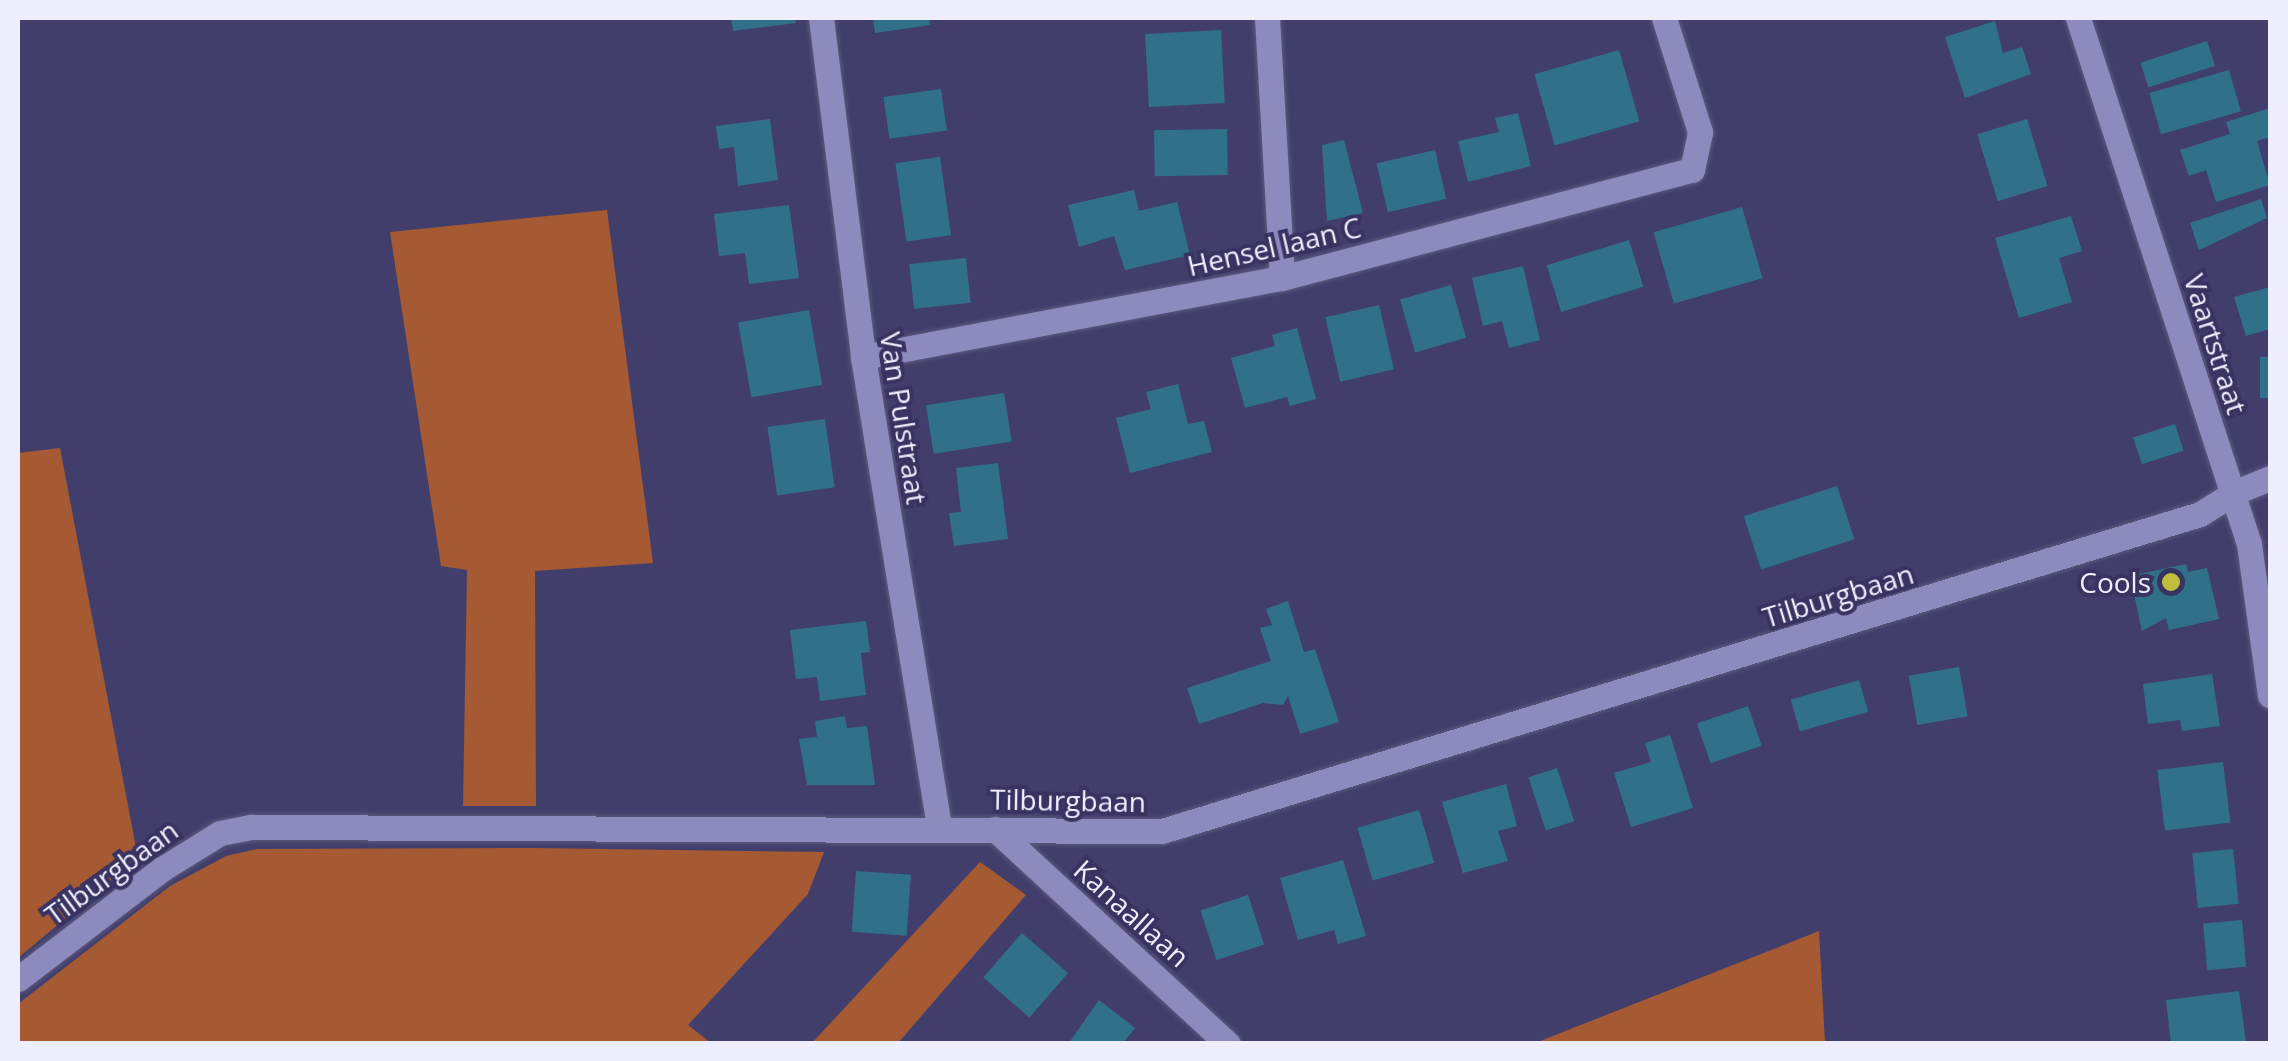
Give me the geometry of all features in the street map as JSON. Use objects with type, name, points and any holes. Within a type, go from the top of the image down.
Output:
[{"type":"street","name":"Van Pulstraat","points":[[821,18],[863,357],[939,827]]},
{"type":"street","points":[[1267,18],[1282,278]]},
{"type":"street","name":"Hensel laan C","points":[[863,357],[1282,278],[1692,170],[1700,132],[1664,18]]},
{"type":"street","name":"Vaartstraat","points":[[2078,18],[2249,544],[2270,696]]},
{"type":"street","name":"Tilburgbaan","points":[[18,980],[162,869],[220,833],[251,827],[939,827],[1162,831],[2164,525],[2270,478]]},
{"type":"street","name":"Kanaallaan","points":[[995,829],[1228,1044]]},
{"type":"shaded area","points":[[607,210],[653,563],[535,571],[536,806],[463,806],[467,570],[441,566],[390,232]]},
{"type":"shaded area","points":[[60,448],[138,858],[18,958],[18,453]]},
{"type":"shaded area","points":[[257,849],[824,852],[808,894],[688,1025],[711,1043],[18,1043],[18,1004],[170,886],[226,856]]},
{"type":"shaded area","points":[[980,862],[1026,895],[898,1043],[812,1043]]},
{"type":"shaded area","points":[[1819,931],[1825,1043],[1535,1043]]},
{"type":"building","points":[[731,18],[795,18],[796,23],[733,31]]},
{"type":"building","points":[[873,18],[929,18],[930,25],[875,33]]},
{"type":"building","points":[[1995,21],[2003,53],[2022,47],[2031,74],[1965,98],[1945,37]]},
{"type":"building","points":[[1221,30],[1225,103],[1149,107],[1145,34]]},
{"type":"building","points":[[2207,41],[2215,66],[2148,87],[2140,63]]},
{"type":"building","points":[[1619,50],[1639,121],[1555,145],[1534,74]]},
{"type":"building","points":[[2229,70],[2241,111],[2161,134],[2149,93]]},
{"type":"building","points":[[941,89],[947,131],[889,139],[884,97]]},
{"type":"building","points":[[2270,108],[2270,137],[2257,141],[2270,185],[2216,202],[2206,170],[2189,176],[2180,150],[2230,134],[2226,122]]},
{"type":"building","points":[[1518,113],[1531,166],[1468,182],[1458,141],[1499,132],[1495,118]]},
{"type":"building","points":[[770,119],[778,180],[738,186],[734,147],[719,149],[716,126]]},
{"type":"building","points":[[2027,119],[2047,186],[1998,201],[1977,134]]},
{"type":"building","points":[[1227,129],[1228,175],[1155,176],[1154,130]]},
{"type":"building","points":[[1344,140],[1363,213],[1327,221],[1322,145]]},
{"type":"building","points":[[1435,150],[1446,199],[1388,212],[1377,163]]},
{"type":"building","points":[[940,157],[951,235],[906,241],[895,163]]},
{"type":"building","points":[[1134,190],[1139,211],[1177,202],[1190,255],[1125,270],[1114,236],[1079,247],[1068,205]]},
{"type":"building","points":[[2261,199],[2267,218],[2199,250],[2190,223]]},
{"type":"building","points":[[789,205],[799,278],[749,284],[745,253],[719,256],[714,214]]},
{"type":"building","points":[[1742,207],[1762,278],[1674,303],[1654,232]]},
{"type":"building","points":[[2071,216],[2082,251],[2059,258],[2072,302],[2019,318],[1995,238]]},
{"type":"building","points":[[1629,240],[1643,287],[1561,312],[1547,265]]},
{"type":"building","points":[[966,258],[971,303],[914,309],[909,264]]},
{"type":"building","points":[[1523,266],[1540,340],[1509,348],[1502,321],[1483,326],[1472,278]]},
{"type":"building","points":[[1451,285],[1466,338],[1415,352],[1400,300]]},
{"type":"building","points":[[2270,287],[2270,329],[2246,336],[2234,297]]},
{"type":"building","points":[[1379,305],[1394,369],[1340,382],[1325,317]]},
{"type":"building","points":[[809,310],[822,385],[751,397],[738,323]]},
{"type":"building","points":[[1297,328],[1316,399],[1290,406],[1287,397],[1245,408],[1231,358],[1275,346],[1272,335]]},
{"type":"building","points":[[2260,357],[2270,357],[2270,398],[2260,398]]},
{"type":"building","points":[[1178,384],[1188,424],[1204,421],[1212,452],[1130,473],[1116,418],[1151,409],[1146,392]]},
{"type":"building","points":[[1004,393],[1012,441],[934,454],[926,405]]},
{"type":"building","points":[[825,419],[835,487],[777,495],[768,427]]},
{"type":"building","points":[[2175,424],[2184,451],[2142,464],[2133,438]]},
{"type":"building","points":[[998,463],[1008,539],[954,546],[949,513],[961,512],[956,468]]},
{"type":"building","points":[[1837,486],[1854,539],[1761,570],[1744,516]]},
{"type":"building","points":[[2186,564],[2188,572],[2207,568],[2219,619],[2169,630],[2166,618],[2142,631],[2130,576]]},
{"type":"building","points":[[1288,601],[1304,652],[1315,649],[1339,722],[1300,734],[1288,696],[1283,705],[1263,703],[1199,724],[1187,688],[1271,661],[1260,628],[1272,625],[1266,609]]},
{"type":"building","points":[[866,621],[870,652],[861,653],[866,695],[820,701],[817,677],[796,679],[790,630]]},
{"type":"building","points":[[1959,667],[1968,716],[1917,725],[1909,676]]},
{"type":"building","points":[[2212,674],[2220,726],[2182,731],[2180,720],[2148,724],[2143,684]]},
{"type":"building","points":[[1859,680],[1868,712],[1800,731],[1791,700]]},
{"type":"building","points":[[1748,706],[1762,746],[1711,763],[1697,724]]},
{"type":"building","points":[[845,716],[847,728],[867,726],[875,785],[807,785],[799,739],[817,737],[815,721]]},
{"type":"building","points":[[1670,735],[1693,808],[1631,827],[1614,773],[1651,762],[1645,743]]},
{"type":"building","points":[[2223,762],[2230,823],[2165,831],[2157,770]]},
{"type":"building","points":[[1557,768],[1574,821],[1546,831],[1528,777]]},
{"type":"building","points":[[1506,784],[1517,826],[1498,831],[1508,861],[1463,873],[1442,802]]},
{"type":"building","points":[[1419,810],[1434,863],[1373,881],[1357,828]]},
{"type":"building","points":[[2233,849],[2239,904],[2198,908],[2192,853]]},
{"type":"building","points":[[1343,860],[1366,936],[1338,944],[1334,930],[1298,940],[1280,878]]},
{"type":"building","points":[[856,871],[911,875],[907,936],[852,932]]},
{"type":"building","points":[[1248,895],[1264,944],[1217,960],[1200,910]]},
{"type":"building","points":[[2242,920],[2246,967],[2207,970],[2203,923]]},
{"type":"building","points":[[1022,933],[1068,973],[1029,1018],[983,978]]},
{"type":"building","points":[[2239,991],[2246,1042],[2171,1044],[2166,1000]]},
{"type":"building","points":[[1099,1000],[1135,1028],[1122,1044],[1068,1044]]},
{"type":"place","name":"Cools","points":[[2171,582]]}]
